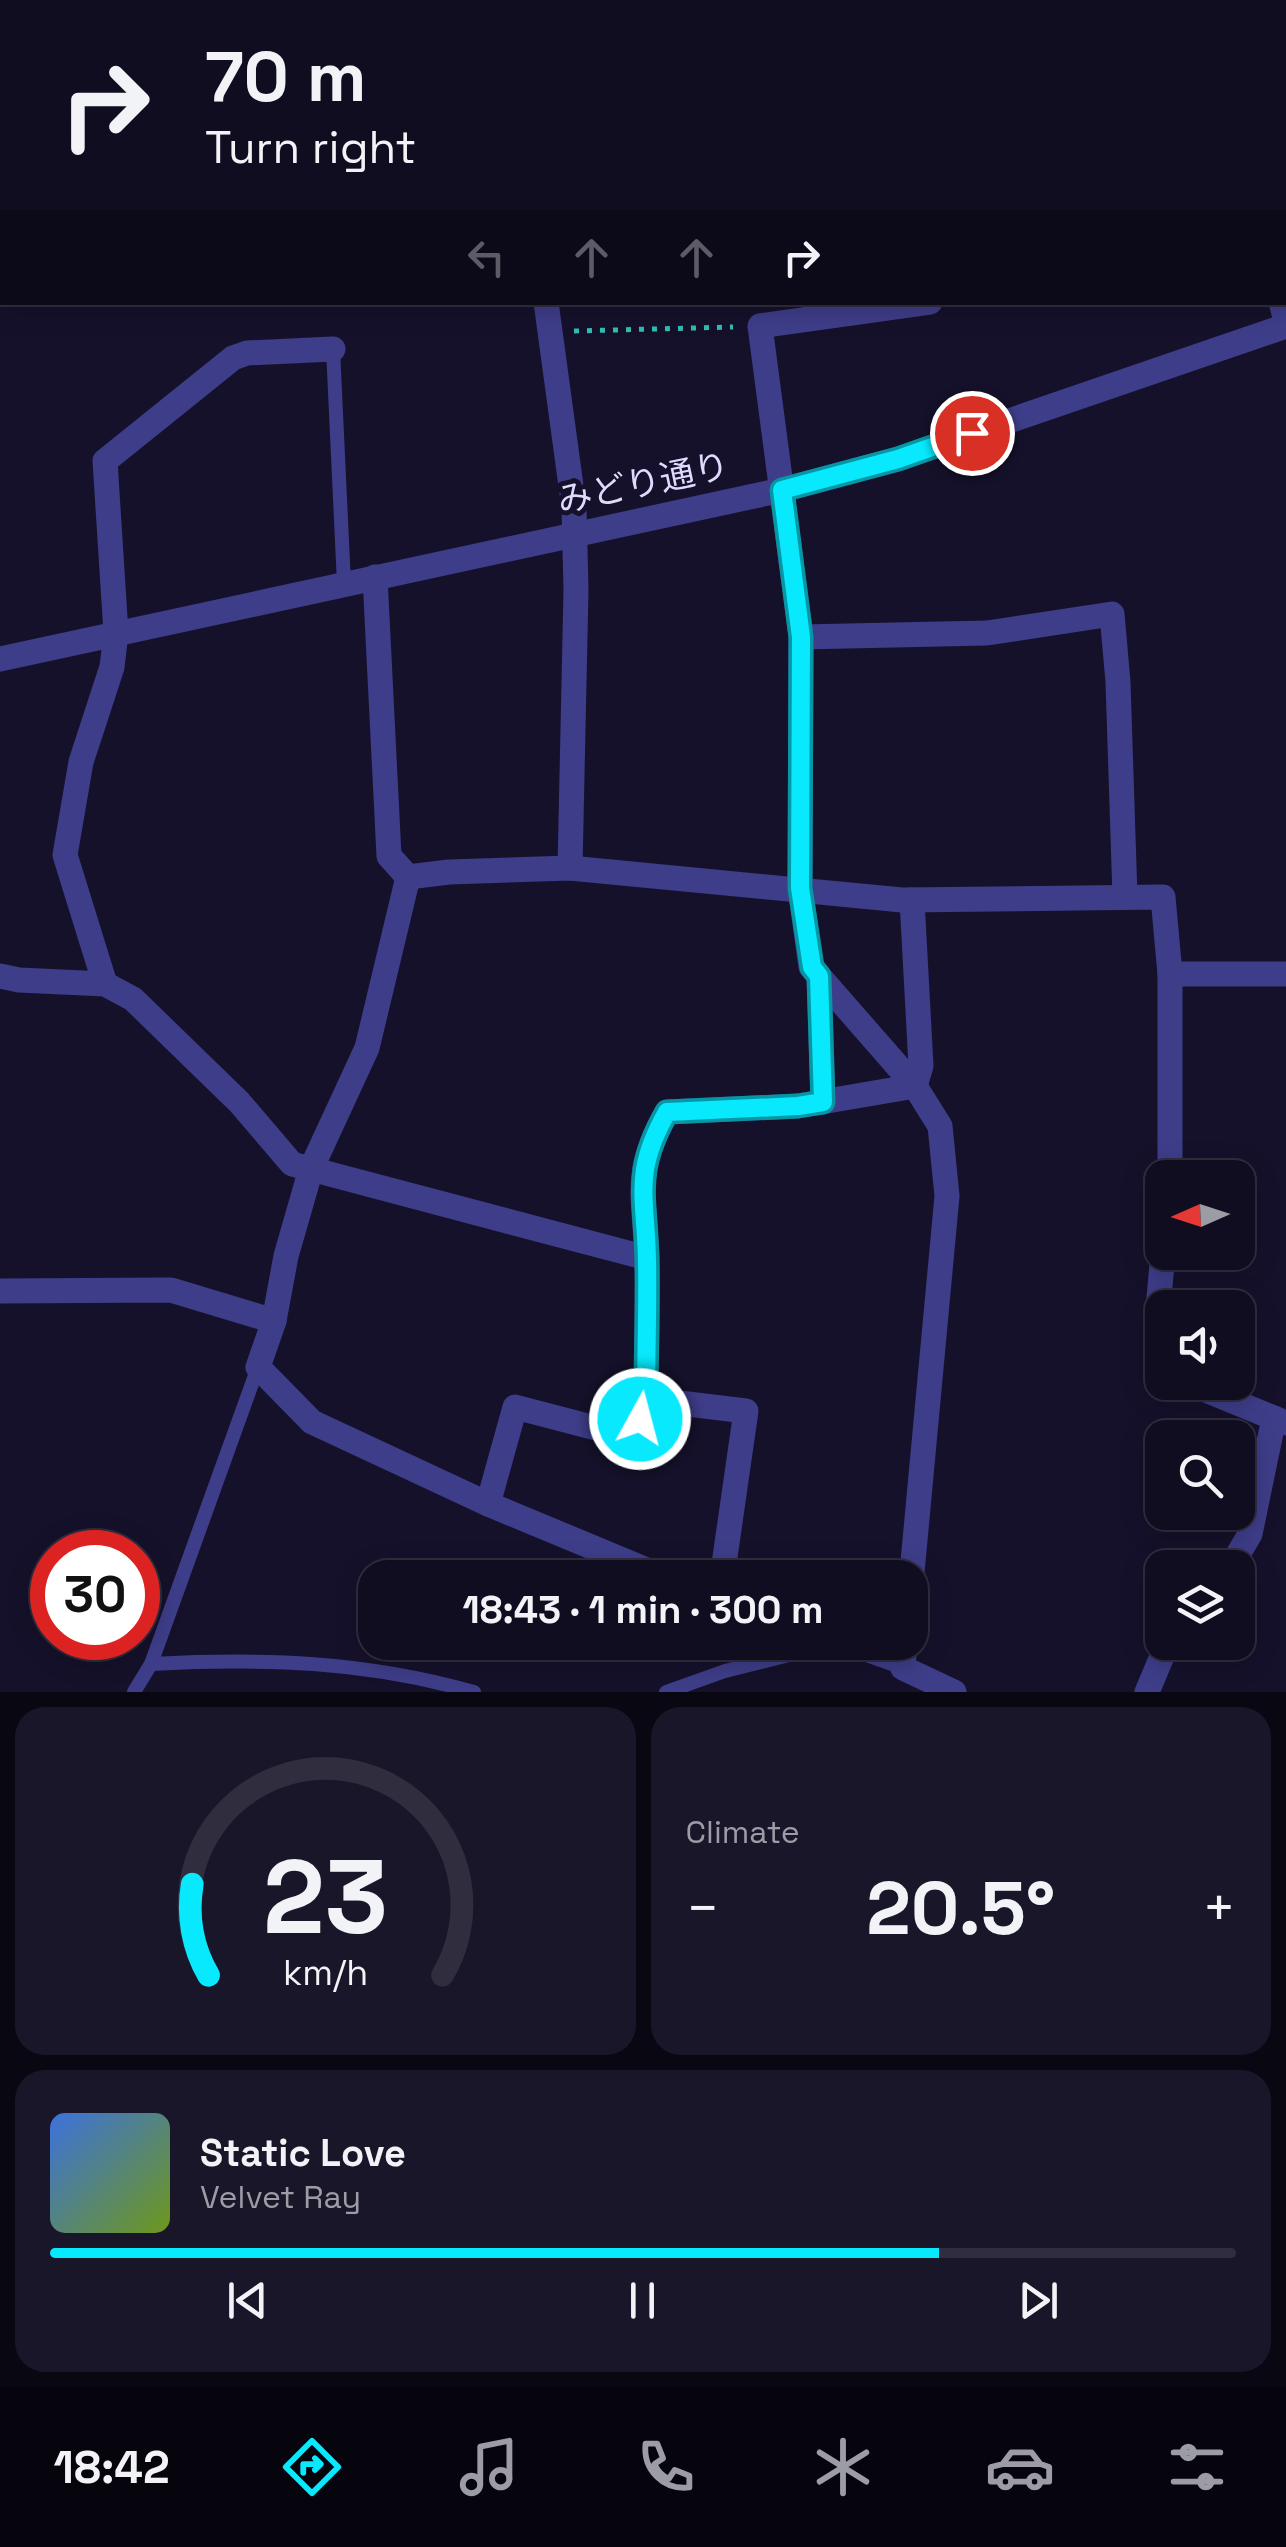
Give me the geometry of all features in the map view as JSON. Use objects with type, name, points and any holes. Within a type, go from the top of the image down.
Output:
[{"type":"street","points":[[546,305],[574,508],[570,868]]},
{"type":"street","points":[[909,305],[760,326],[801,637],[800,888],[812,967],[915,1086],[940,1126],[947,1196],[913,1560]]},
{"type":"street","name":"みどり通り","points":[[0,659],[782,490],[898,459],[1286,323]]},
{"type":"street","points":[[105,984],[65,855],[81,762],[112,667],[116,633],[106,461],[233,358],[247,353],[333,349]]},
{"type":"street","points":[[375,577],[389,856],[408,877]]},
{"type":"street","points":[[801,637],[987,632],[1112,614],[1125,898]]},
{"type":"street","points":[[408,877],[570,868],[912,900],[1163,897],[1170,974],[1170,1160]]},
{"type":"street","points":[[408,877],[367,1048],[311,1169],[286,1256],[274,1320],[258,1367],[312,1422],[488,1504],[623,1560]]},
{"type":"street","points":[[912,900],[921,1066],[915,1086]]},
{"type":"street","points":[[1170,974],[1286,974]]},
{"type":"street","points":[[0,976],[105,984],[133,999],[239,1102],[292,1164],[647,1258]]},
{"type":"street","points":[[819,976],[823,1102]]},
{"type":"street","points":[[488,1504],[515,1408],[634,1438],[646,1400],[647,1258],[641,1188],[650,1141],[667,1112],[798,1106],[915,1086]]},
{"type":"street","points":[[0,1291],[171,1290],[274,1320]]},
{"type":"street","points":[[646,1400],[746,1410],[725,1560]]},
{"type":"street","points":[[1231,1400],[1280,1420],[1250,1534],[1241,1550]]},
{"type":"street","points":[[911,1660],[954,1692]]},
{"type":"street","points":[[1148,1692],[1161,1660]]},
{"type":"lane","points":[[333,349],[344,584]]},
{"type":"lane","points":[[134,1692],[150,1664],[258,1367]]},
{"type":"lane","points":[[150,1664],[237,1660],[348,1665],[418,1676],[474,1692]]},
{"type":"lane","points":[[666,1692],[766,1660]]},
{"type":"path","points":[[550,332],[760,326]]},
{"type":"route","points":[[640,1419],[646,1400],[647,1258],[641,1188],[650,1141],[667,1112],[823,1102],[819,976],[812,967],[800,888],[801,637],[782,490],[898,459],[972,433]]}]
